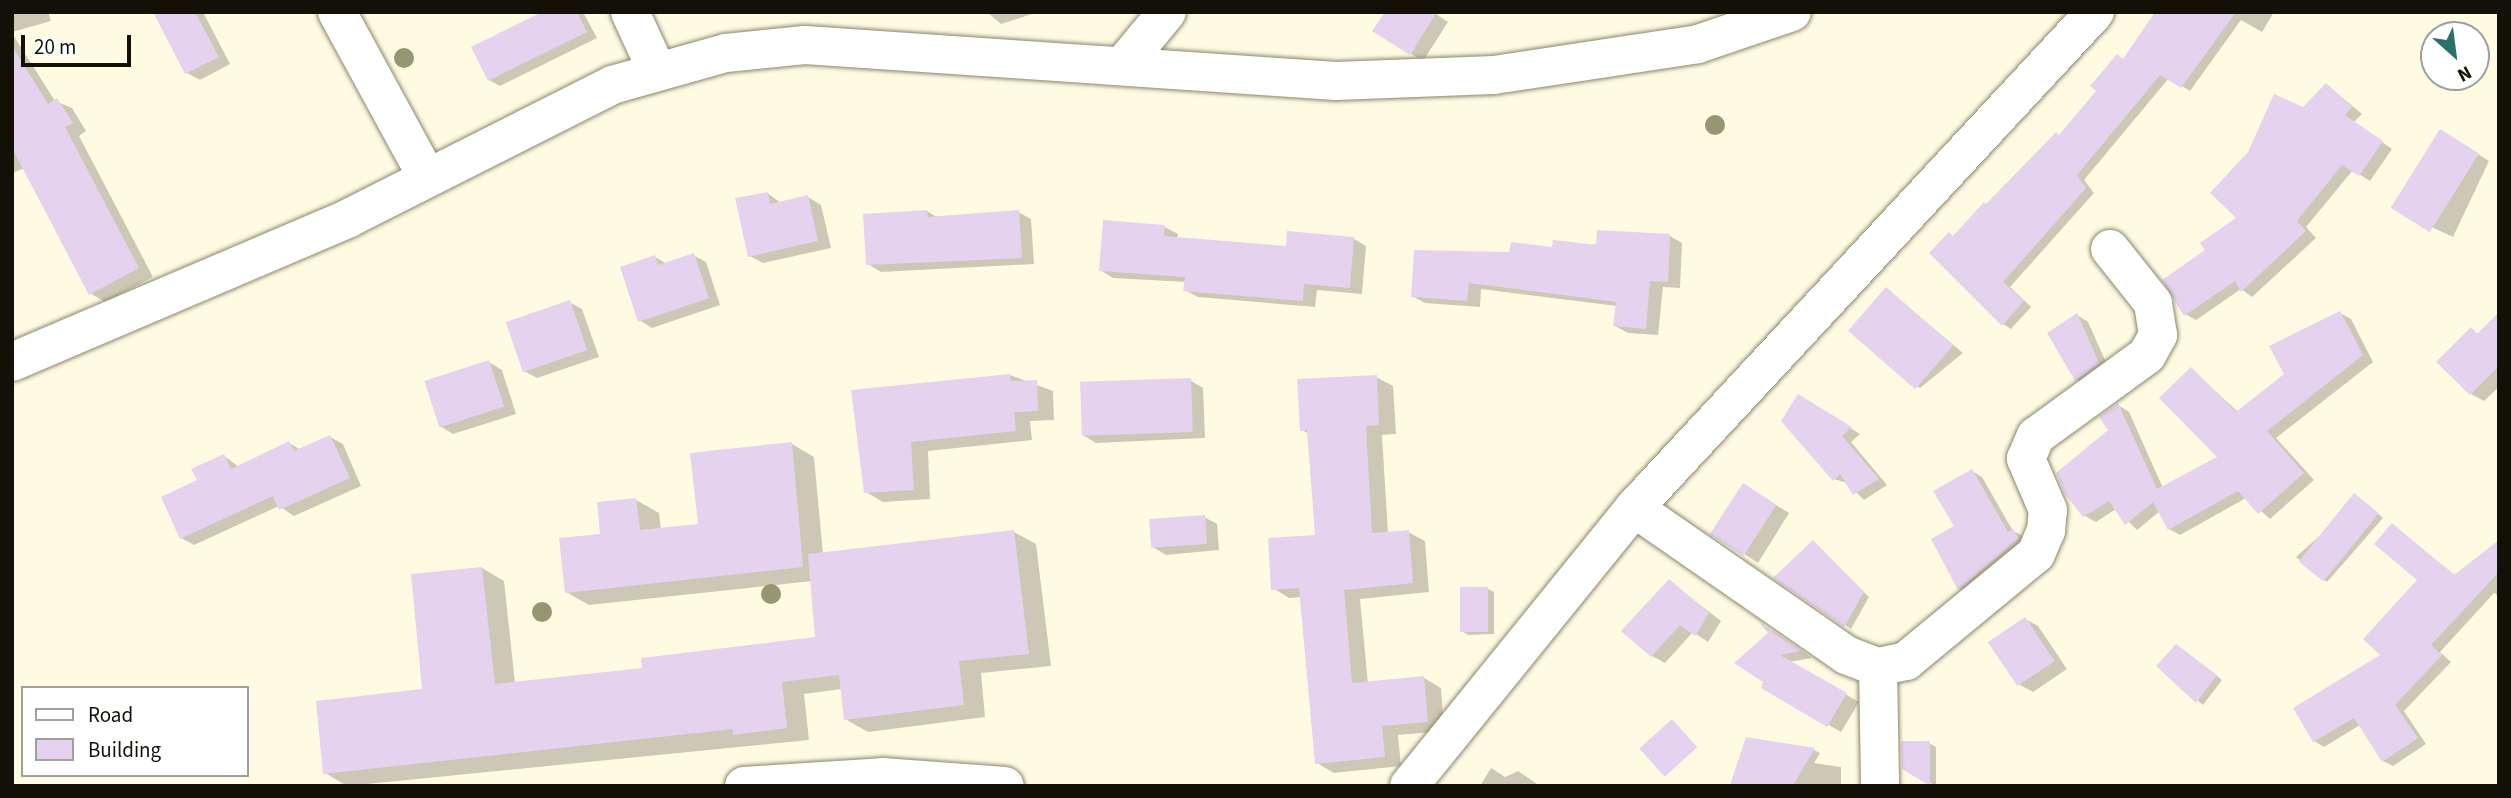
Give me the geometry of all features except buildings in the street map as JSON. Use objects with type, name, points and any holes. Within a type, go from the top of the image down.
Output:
[{"type":"street","points":[[337,12],[427,177]]},
{"type":"street","points":[[630,12],[657,71]]},
{"type":"street","points":[[1124,64],[1167,12]]},
{"type":"street","points":[[13,359],[349,218],[612,85],[726,53],[805,45],[1124,64],[1336,81],[1494,75],[1698,44],[1793,12]]},
{"type":"street","points":[[1409,786],[1634,508],[2090,14]]},
{"type":"street","points":[[1634,508],[1846,656],[1878,667],[1906,661],[2036,554],[2046,531],[2048,510],[2026,459],[2036,436],[2147,355],[2158,335],[2153,303],[2110,249]]},
{"type":"street","points":[[1878,667],[1880,786]]},
{"type":"street","points":[[744,786],[883,777],[1005,786]]}]
